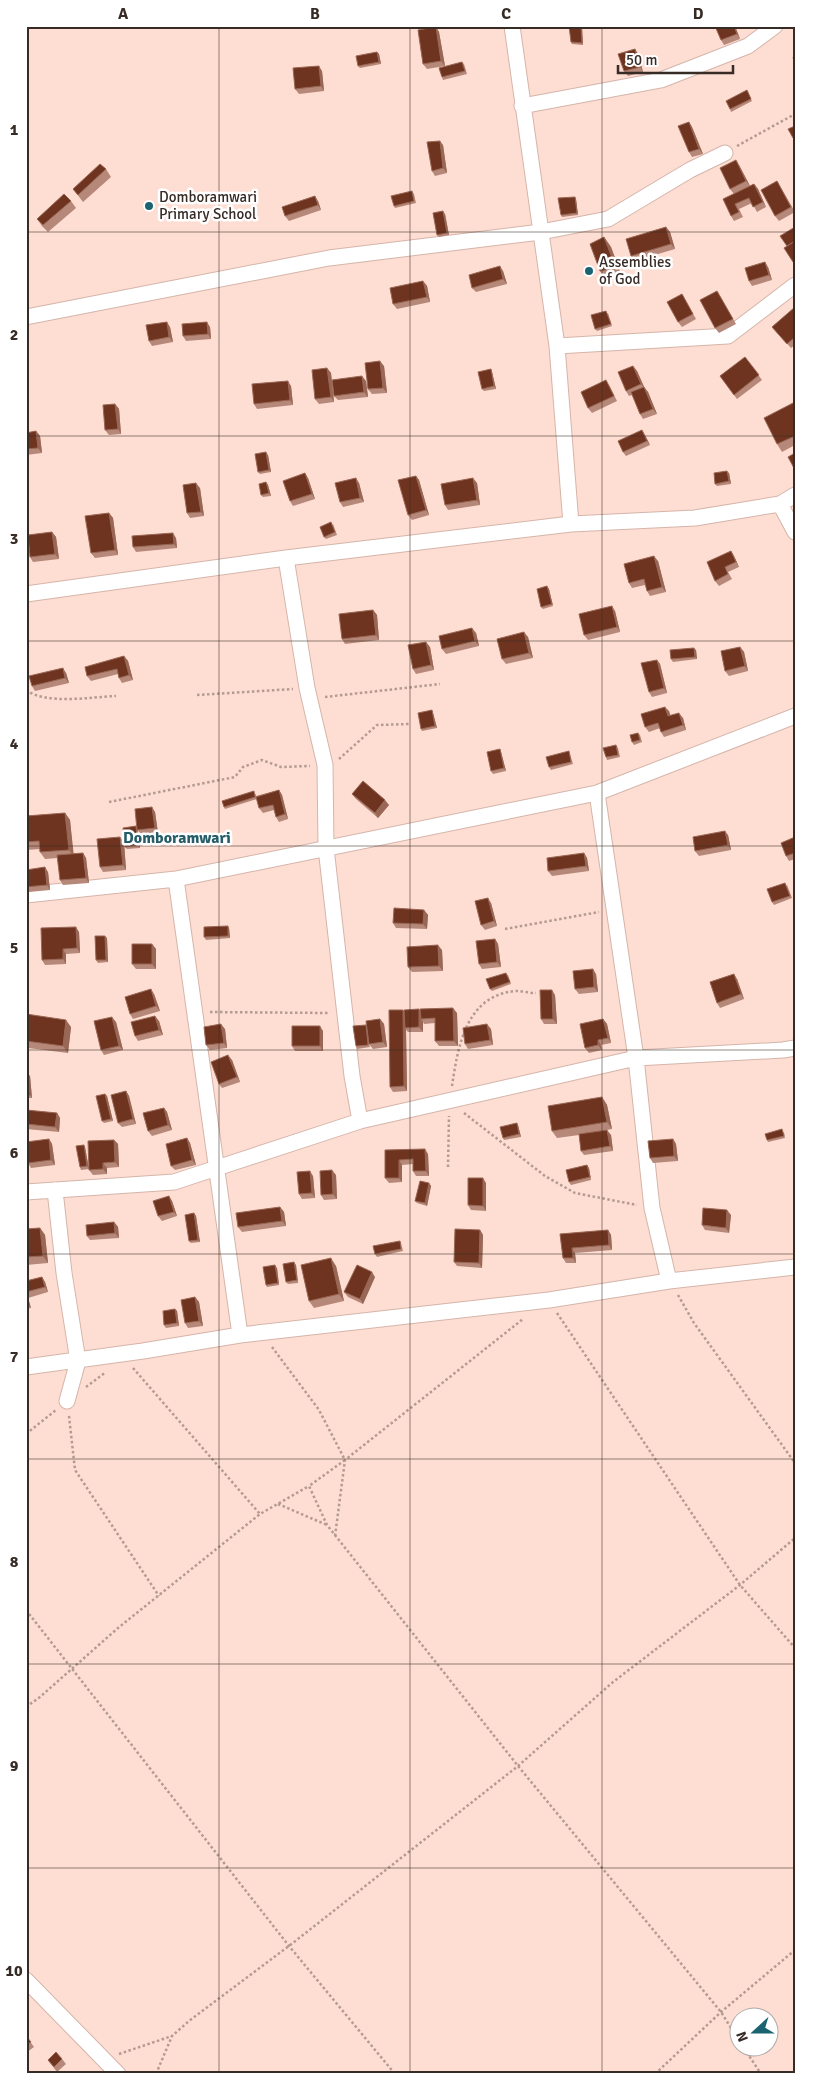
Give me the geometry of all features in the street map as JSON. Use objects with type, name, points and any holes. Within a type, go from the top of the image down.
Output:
[{"type":"street","points":[[512,26],[557,346],[571,524]]},
{"type":"street","points":[[522,106],[661,80],[748,46],[775,26]]},
{"type":"street","points":[[26,317],[329,258],[541,232],[608,219],[690,170],[725,153]]},
{"type":"street","points":[[557,346],[728,336],[795,285]]},
{"type":"street","points":[[26,594],[286,558],[571,524],[695,518],[780,504],[795,495]]},
{"type":"street","points":[[780,504],[795,532]]},
{"type":"street","points":[[286,558],[309,694],[325,765],[326,848],[352,1076],[360,1121]]},
{"type":"street","points":[[26,895],[176,879],[597,792],[795,716]]},
{"type":"street","points":[[597,792],[616,909],[636,1058],[652,1208],[669,1281]]},
{"type":"street","points":[[176,879],[215,1169],[240,1335]]},
{"type":"street","points":[[26,1192],[174,1182],[360,1121],[636,1058],[795,1048]]},
{"type":"street","points":[[55,1190],[64,1273],[78,1361],[68,1401]]},
{"type":"street","points":[[26,1367],[78,1361],[240,1335],[549,1300],[669,1281],[795,1268]]},
{"type":"street","points":[[26,1980],[107,2067]]},
{"type":"path","points":[[725,153],[795,114]]},
{"type":"path","points":[[197,695],[309,694],[440,684]]},
{"type":"path","points":[[26,690],[46,698],[116,696]]},
{"type":"path","points":[[108,802],[235,777],[244,767],[262,760],[281,766],[325,765],[338,760],[377,725],[410,724]]},
{"type":"path","points":[[505,929],[616,909]]},
{"type":"path","points":[[448,1167],[449,1102],[459,1048],[466,1025],[473,1013],[485,1003],[500,995],[516,991],[536,993]]},
{"type":"path","points":[[193,1012],[346,1013]]},
{"type":"path","points":[[449,1102],[545,1176],[575,1193],[652,1208]]},
{"type":"path","points":[[669,1281],[694,1323],[795,1463]]},
{"type":"path","points":[[549,1300],[740,1585],[795,1648]]},
{"type":"path","points":[[26,1707],[260,1514],[310,1486],[345,1460],[524,1317]]},
{"type":"path","points":[[262,1334],[319,1410],[345,1460],[336,1536]]},
{"type":"path","points":[[130,1364],[260,1514]]},
{"type":"path","points":[[68,1401],[75,1470],[159,1596]]},
{"type":"path","points":[[310,1486],[327,1526],[518,1766],[721,2012],[728,2023]]},
{"type":"path","points":[[278,1504],[327,1526]]},
{"type":"path","points":[[107,2067],[147,2046],[172,2036],[189,2020],[214,2004],[244,1978],[289,1946],[518,1766],[613,1682],[740,1585],[795,1538]]},
{"type":"path","points":[[26,1610],[73,1667],[289,1946],[394,2074]]},
{"type":"path","points":[[656,2074],[721,2012],[795,1950]]},
{"type":"path","points":[[156,2074],[172,2036]]},
{"type":"path","points":[[751,2058],[761,2074]]},
{"type":"building","points":[[569,26],[581,26],[582,43],[571,42]]},
{"type":"building","points":[[715,26],[734,26],[737,34],[721,40]]},
{"type":"building","points":[[436,27],[441,61],[423,64],[418,30]]},
{"type":"building","points":[[635,49],[640,67],[624,71],[618,54]]},
{"type":"building","points":[[377,52],[379,62],[358,66],[356,56]]},
{"type":"building","points":[[462,62],[465,71],[442,77],[439,68]]},
{"type":"building","points":[[319,66],[321,86],[295,89],[293,68]]},
{"type":"building","points":[[747,90],[751,99],[730,109],[726,101]]},
{"type":"building","points":[[689,122],[699,149],[689,152],[678,126]]},
{"type":"building","points":[[795,126],[795,137],[793,138],[788,129]]},
{"type":"building","points":[[440,141],[443,168],[432,171],[427,142]]},
{"type":"building","points":[[736,160],[746,181],[730,189],[720,168]]},
{"type":"building","points":[[100,164],[106,169],[78,195],[73,189]]},
{"type":"building","points":[[777,181],[791,207],[775,216],[761,190]]},
{"type":"building","points":[[754,184],[763,202],[753,207],[749,198],[735,204],[739,212],[731,216],[723,199]]},
{"type":"building","points":[[412,191],[414,201],[394,206],[391,196]]},
{"type":"building","points":[[64,194],[71,201],[43,225],[37,219]]},
{"type":"building","points":[[315,196],[318,205],[285,216],[282,207]]},
{"type":"building","points":[[575,197],[577,213],[561,215],[558,198]]},
{"type":"building","points":[[443,211],[447,233],[437,235],[433,213]]},
{"type":"building","points":[[666,227],[671,244],[631,256],[626,239]]},
{"type":"building","points":[[795,227],[795,241],[787,246],[780,236]]},
{"type":"building","points":[[604,237],[616,268],[600,271],[590,244]]},
{"type":"building","points":[[795,241],[795,261],[793,262],[784,248]]},
{"type":"building","points":[[765,262],[769,275],[749,281],[745,268]]},
{"type":"building","points":[[500,266],[503,279],[472,288],[469,275]]},
{"type":"building","points":[[423,281],[427,297],[393,304],[390,288]]},
{"type":"building","points":[[717,291],[733,319],[715,328],[700,300]]},
{"type":"building","points":[[682,294],[693,314],[678,322],[667,302]]},
{"type":"building","points":[[795,307],[795,337],[787,344],[772,327]]},
{"type":"building","points":[[606,311],[611,324],[595,329],[591,315]]},
{"type":"building","points":[[167,322],[169,337],[149,341],[146,325]]},
{"type":"building","points":[[207,322],[208,334],[183,336],[182,324]]},
{"type":"building","points":[[745,357],[759,375],[734,395],[720,376]]},
{"type":"building","points":[[380,361],[383,388],[368,389],[365,363]]},
{"type":"building","points":[[633,366],[641,384],[626,391],[618,372]]},
{"type":"building","points":[[327,368],[331,397],[315,399],[312,370]]},
{"type":"building","points":[[491,369],[494,386],[482,389],[478,372]]},
{"type":"building","points":[[362,376],[364,392],[334,396],[332,380]]},
{"type":"building","points":[[606,380],[614,396],[588,408],[581,392]]},
{"type":"building","points":[[288,381],[290,400],[254,404],[252,384]]},
{"type":"building","points":[[644,387],[653,409],[640,414],[631,392]]},
{"type":"building","points":[[795,402],[795,436],[777,444],[764,418]]},
{"type":"building","points":[[115,404],[118,429],[105,430],[103,405]]},
{"type":"building","points":[[642,430],[647,441],[623,452],[618,441]]},
{"type":"building","points":[[36,431],[38,448],[26,449],[26,433]]},
{"type":"building","points":[[266,452],[269,470],[258,472],[255,454]]},
{"type":"building","points":[[795,453],[795,470],[788,457]]},
{"type":"building","points":[[727,471],[729,481],[715,484],[714,473]]},
{"type":"building","points":[[305,473],[312,494],[290,501],[283,481]]},
{"type":"building","points":[[416,476],[426,510],[408,515],[398,480]]},
{"type":"building","points":[[356,478],[360,498],[340,502],[335,483]]},
{"type":"building","points":[[473,478],[477,500],[445,505],[441,484]]},
{"type":"building","points":[[266,482],[269,493],[261,495],[259,484]]},
{"type":"building","points":[[196,483],[201,512],[187,513],[183,485]]},
{"type":"building","points":[[109,513],[115,550],[91,553],[85,516]]},
{"type":"building","points":[[331,522],[335,532],[324,537],[320,527]]},
{"type":"building","points":[[52,532],[55,554],[30,557],[28,535]]},
{"type":"building","points":[[173,533],[174,544],[133,547],[132,536]]},
{"type":"building","points":[[731,551],[736,562],[725,567],[728,574],[715,581],[707,562]]},
{"type":"building","points":[[654,556],[662,587],[647,591],[644,579],[629,583],[624,564]]},
{"type":"building","points":[[547,586],[552,604],[541,607],[537,589]]},
{"type":"building","points":[[612,606],[617,627],[584,635],[579,614]]},
{"type":"building","points":[[373,610],[376,635],[342,639],[339,614]]},
{"type":"building","points":[[472,628],[475,641],[442,649],[439,636]]},
{"type":"building","points":[[524,632],[529,653],[502,659],[497,639]]},
{"type":"building","points":[[426,642],[431,665],[413,669],[408,645]]},
{"type":"building","points":[[740,647],[745,666],[725,671],[721,651]]},
{"type":"building","points":[[694,648],[695,657],[671,659],[670,650]]},
{"type":"building","points":[[124,656],[129,675],[119,678],[117,669],[87,676],[85,667]]},
{"type":"building","points":[[657,660],[664,688],[649,692],[641,663]]},
{"type":"building","points":[[63,668],[65,678],[32,686],[29,676]]},
{"type":"building","points":[[665,707],[668,716],[679,713],[683,725],[661,732],[658,723],[645,727],[641,714]]},
{"type":"building","points":[[432,710],[435,726],[421,729],[418,713]]},
{"type":"building","points":[[638,733],[640,740],[632,742],[630,735]]},
{"type":"building","points":[[616,745],[618,755],[606,757],[603,748]]},
{"type":"building","points":[[500,749],[504,768],[491,771],[487,752]]},
{"type":"building","points":[[569,751],[571,762],[549,767],[546,757]]},
{"type":"building","points":[[363,781],[385,800],[375,813],[352,794]]},
{"type":"building","points":[[279,790],[285,814],[276,817],[273,805],[259,808],[256,797]]},
{"type":"building","points":[[254,791],[255,797],[224,807],[222,801]]},
{"type":"building","points":[[152,807],[155,828],[137,830],[135,809]]},
{"type":"building","points":[[65,813],[69,850],[40,852],[39,841],[26,842],[26,816]]},
{"type":"building","points":[[136,826],[138,845],[125,847],[123,828]]},
{"type":"building","points":[[725,831],[728,845],[695,851],[693,837]]},
{"type":"building","points":[[120,837],[123,865],[100,867],[97,839]]},
{"type":"building","points":[[795,837],[795,853],[786,856],[781,843]]},
{"type":"building","points":[[83,853],[86,878],[60,880],[57,855]]},
{"type":"building","points":[[584,853],[586,866],[548,871],[547,858]]},
{"type":"building","points":[[45,867],[47,885],[26,887],[26,870]]},
{"type":"building","points":[[785,883],[790,896],[772,902],[767,889]]},
{"type":"building","points":[[488,898],[494,921],[481,925],[475,901]]},
{"type":"building","points":[[394,908],[424,910],[423,924],[393,923]]},
{"type":"building","points":[[228,926],[228,936],[204,937],[204,927]]},
{"type":"building","points":[[76,927],[77,948],[63,949],[63,959],[42,960],[41,928]]},
{"type":"building","points":[[95,936],[105,936],[106,960],[96,960]]},
{"type":"building","points":[[495,939],[497,962],[479,964],[476,941]]},
{"type":"building","points":[[132,944],[152,944],[152,964],[132,964]]},
{"type":"building","points":[[438,945],[439,966],[408,967],[407,947]]},
{"type":"building","points":[[593,969],[594,987],[575,989],[573,971]]},
{"type":"building","points":[[506,973],[510,982],[490,989],[486,979]]},
{"type":"building","points":[[734,974],[741,994],[717,1003],[710,982]]},
{"type":"building","points":[[151,989],[156,1006],[130,1014],[125,997]]},
{"type":"building","points":[[540,990],[552,990],[553,1019],[541,1019]]},
{"type":"building","points":[[453,1008],[454,1041],[435,1041],[435,1018],[421,1019],[420,1009]]},
{"type":"building","points":[[419,1009],[419,1027],[405,1028],[404,1010]]},
{"type":"building","points":[[389,1010],[403,1010],[404,1086],[390,1087]]},
{"type":"building","points":[[26,1014],[66,1020],[63,1046],[26,1041]]},
{"type":"building","points":[[155,1016],[159,1030],[135,1036],[131,1022]]},
{"type":"building","points":[[112,1017],[119,1046],[101,1050],[94,1021]]},
{"type":"building","points":[[380,1019],[383,1042],[369,1044],[366,1021]]},
{"type":"building","points":[[603,1019],[608,1038],[598,1040],[598,1045],[585,1048],[580,1024]]},
{"type":"building","points":[[221,1024],[224,1043],[206,1045],[204,1027]]},
{"type":"building","points":[[487,1024],[490,1040],[465,1044],[463,1028]]},
{"type":"building","points":[[366,1025],[368,1045],[356,1046],[353,1026]]},
{"type":"building","points":[[292,1026],[320,1026],[320,1046],[292,1046]]},
{"type":"building","points":[[228,1055],[237,1077],[219,1084],[211,1062]]},
{"type":"building","points":[[26,1074],[28,1074],[30,1095],[26,1095]]},
{"type":"building","points":[[126,1091],[133,1119],[118,1123],[111,1095]]},
{"type":"building","points":[[105,1094],[111,1119],[102,1121],[96,1096]]},
{"type":"building","points":[[602,1097],[607,1122],[552,1131],[548,1106]]},
{"type":"building","points":[[164,1108],[168,1125],[148,1131],[143,1113]]},
{"type":"building","points":[[26,1110],[57,1113],[55,1127],[26,1124]]},
{"type":"building","points":[[517,1123],[519,1134],[503,1138],[500,1127]]},
{"type":"building","points":[[782,1129],[784,1136],[767,1140],[765,1134]]},
{"type":"building","points":[[607,1130],[610,1146],[581,1151],[579,1134]]},
{"type":"building","points":[[187,1138],[192,1160],[171,1166],[166,1144]]},
{"type":"building","points":[[49,1139],[51,1160],[28,1163],[26,1142]]},
{"type":"building","points":[[673,1139],[674,1156],[650,1158],[648,1141]]},
{"type":"building","points":[[114,1140],[115,1162],[103,1163],[103,1169],[89,1170],[88,1141]]},
{"type":"building","points":[[84,1145],[87,1166],[80,1167],[76,1146]]},
{"type":"building","points":[[425,1149],[426,1171],[413,1171],[413,1159],[399,1160],[399,1178],[385,1178],[385,1150]]},
{"type":"building","points":[[587,1165],[590,1177],[569,1182],[566,1170]]},
{"type":"building","points":[[332,1170],[333,1194],[321,1195],[320,1171]]},
{"type":"building","points":[[310,1171],[312,1193],[299,1194],[297,1172]]},
{"type":"building","points":[[468,1178],[483,1178],[483,1206],[468,1205]]},
{"type":"building","points":[[420,1181],[429,1183],[425,1203],[415,1201]]},
{"type":"building","points":[[169,1196],[174,1212],[158,1216],[153,1201]]},
{"type":"building","points":[[280,1207],[282,1221],[238,1227],[236,1213]]},
{"type":"building","points":[[703,1208],[727,1210],[726,1228],[702,1225]]},
{"type":"building","points":[[194,1213],[198,1240],[189,1241],[185,1215]]},
{"type":"building","points":[[114,1222],[115,1233],[87,1236],[86,1225]]},
{"type":"building","points":[[40,1228],[43,1256],[26,1257],[26,1229]]},
{"type":"building","points":[[455,1229],[480,1230],[479,1263],[454,1262]]},
{"type":"building","points":[[608,1230],[609,1245],[572,1248],[573,1258],[563,1258],[560,1234]]},
{"type":"building","points":[[400,1241],[401,1249],[375,1254],[373,1246]]},
{"type":"building","points":[[331,1258],[339,1294],[309,1301],[301,1265]]},
{"type":"building","points":[[294,1262],[297,1280],[286,1282],[283,1264]]},
{"type":"building","points":[[275,1265],[278,1283],[266,1285],[263,1267]]},
{"type":"building","points":[[357,1265],[372,1272],[360,1299],[344,1292]]},
{"type":"building","points":[[42,1277],[45,1287],[26,1292],[26,1281]]},
{"type":"building","points":[[195,1297],[199,1321],[185,1323],[181,1300]]},
{"type":"building","points":[[175,1309],[177,1323],[164,1325],[163,1311]]},
{"type":"building","points":[[26,2036],[31,2042],[26,2045]]},
{"type":"building","points":[[56,2052],[62,2059],[54,2067],[48,2060]]},
{"type":"place","name":"Domboramwari Primary School","points":[[149,206]]},
{"type":"place","name":"Assemblies of God","points":[[589,271]]},
{"type":"district","name":"Domboramwari","points":[[177,837]]}]
